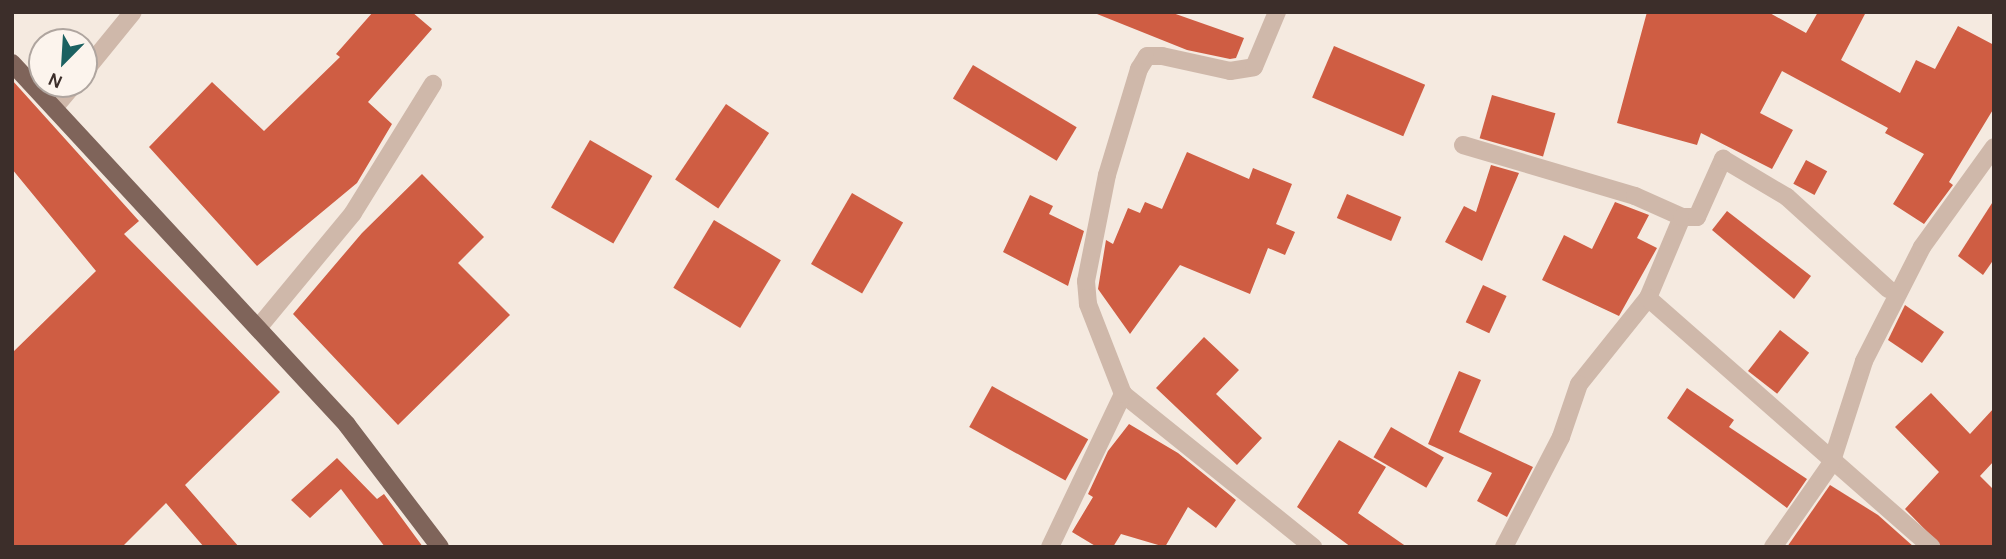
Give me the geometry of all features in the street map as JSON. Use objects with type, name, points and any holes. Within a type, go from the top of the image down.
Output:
[{"type":"main road","points":[[12,63],[347,425],[440,547]]},
{"type":"street","points":[[98,55],[133,12]]},
{"type":"street","points":[[1277,12],[1254,67],[1230,71],[1162,56],[1147,56],[1139,69],[1107,175],[1086,281],[1088,304],[1123,394],[1313,547]]},
{"type":"street","points":[[258,328],[354,213],[433,84]]},
{"type":"street","points":[[54,108],[62,98]]},
{"type":"street","points":[[1463,145],[1635,196],[1682,217],[1697,217],[1723,159],[1787,197],[1888,289]]},
{"type":"street","points":[[1773,547],[1832,464],[1875,338],[1922,247],[1994,147]]},
{"type":"street","points":[[1504,547],[1561,437],[1579,384],[1648,298],[1682,217]]},
{"type":"street","points":[[1648,298],[1832,464],[1931,547]]},
{"type":"street","points":[[1056,544],[1123,394]]},
{"type":"building","points":[[373,12],[412,12],[432,29],[368,102],[392,124],[357,183],[257,266],[149,147],[212,82],[264,131],[340,57],[336,54]]},
{"type":"building","points":[[1092,12],[1170,12],[1244,38],[1236,58],[1230,59],[1187,50]]},
{"type":"building","points":[[1647,12],[1768,12],[1806,33],[1818,12],[1866,12],[1841,60],[1900,93],[1916,60],[1935,69],[1958,26],[1994,45],[1994,108],[1949,182],[1953,185],[1924,224],[1893,204],[1924,154],[1885,133],[1888,128],[1782,71],[1760,113],[1793,130],[1772,169],[1701,133],[1697,145],[1617,123]]},
{"type":"building","points":[[1334,46],[1425,85],[1403,136],[1312,98]]},
{"type":"building","points":[[973,65],[1077,127],[1057,161],[953,98]]},
{"type":"building","points":[[12,80],[139,221],[124,234],[280,392],[185,485],[239,547],[204,547],[166,503],[122,547],[12,547],[12,353],[96,271],[12,169]]},
{"type":"building","points":[[1492,95],[1555,113],[1543,156],[1480,138]]},
{"type":"building","points":[[726,104],[769,133],[718,209],[675,179]]},
{"type":"building","points":[[590,140],[652,176],[613,244],[551,208]]},
{"type":"building","points":[[1187,152],[1249,179],[1253,168],[1292,184],[1276,224],[1295,232],[1285,255],[1268,248],[1250,294],[1180,265],[1130,334],[1098,289],[1106,240],[1113,244],[1128,208],[1140,213],[1145,202],[1162,209]]},
{"type":"building","points":[[1806,160],[1827,171],[1815,195],[1793,184]]},
{"type":"building","points":[[1491,165],[1519,173],[1482,261],[1445,242],[1464,206],[1476,212]]},
{"type":"building","points":[[422,174],[484,237],[458,263],[510,315],[398,425],[293,314],[362,233]]},
{"type":"building","points":[[852,193],[903,222],[862,294],[811,264]]},
{"type":"building","points":[[1347,194],[1401,217],[1391,241],[1337,218]]},
{"type":"building","points":[[1030,195],[1053,206],[1049,214],[1084,231],[1068,286],[1003,252]]},
{"type":"building","points":[[1994,200],[1994,259],[1983,275],[1958,256]]},
{"type":"building","points":[[1615,202],[1649,215],[1637,238],[1657,248],[1619,316],[1542,280],[1564,235],[1592,249]]},
{"type":"building","points":[[1727,211],[1811,276],[1794,299],[1712,230]]},
{"type":"building","points":[[714,220],[781,260],[740,328],[673,288]]},
{"type":"building","points":[[1483,285],[1507,296],[1489,333],[1466,322]]},
{"type":"building","points":[[1905,305],[1944,332],[1922,363],[1888,340]]},
{"type":"building","points":[[1780,330],[1809,353],[1777,394],[1748,371]]},
{"type":"building","points":[[1204,337],[1239,370],[1216,394],[1262,438],[1237,465],[1156,388]]},
{"type":"building","points":[[1459,371],[1481,380],[1459,432],[1533,467],[1507,517],[1477,501],[1492,473],[1428,444]]},
{"type":"building","points":[[992,386],[1088,439],[1065,480],[969,427]]},
{"type":"building","points":[[1687,388],[1734,420],[1729,427],[1807,479],[1787,508],[1667,418]]},
{"type":"building","points":[[1931,393],[1970,434],[1994,408],[1994,461],[1980,476],[1994,490],[1994,547],[1942,547],[1905,509],[1939,472],[1895,427]]},
{"type":"building","points":[[1129,424],[1178,453],[1236,500],[1216,528],[1188,507],[1165,547],[1121,534],[1113,547],[1097,547],[1072,532],[1093,497],[1088,494],[1108,451]]},
{"type":"building","points":[[1391,427],[1444,458],[1426,488],[1374,457]]},
{"type":"building","points":[[1339,440],[1386,467],[1358,513],[1407,547],[1351,547],[1297,507]]},
{"type":"building","points":[[337,458],[377,499],[384,494],[423,547],[385,547],[341,489],[310,518],[291,500]]},
{"type":"building","points":[[1830,485],[1878,515],[1914,547],[1787,547]]}]
